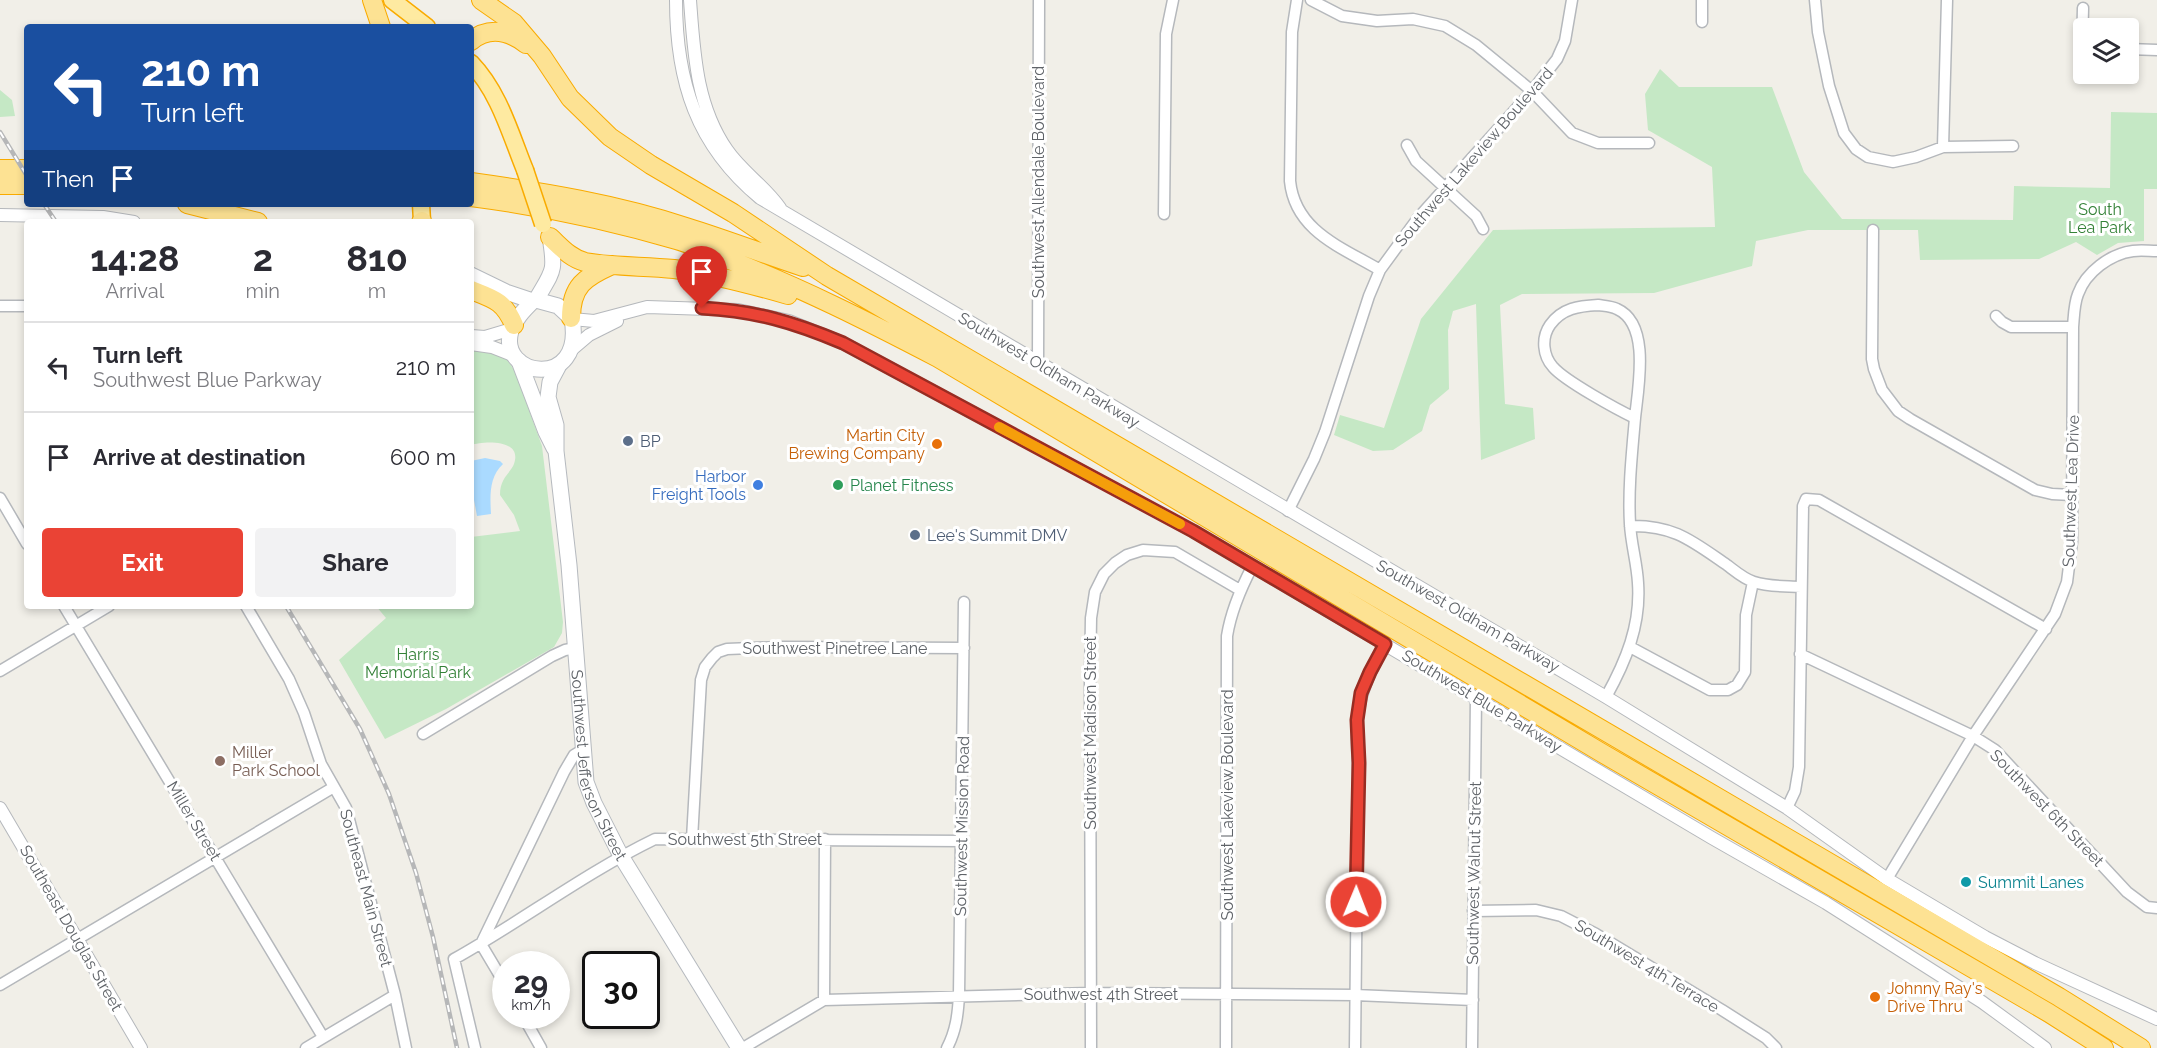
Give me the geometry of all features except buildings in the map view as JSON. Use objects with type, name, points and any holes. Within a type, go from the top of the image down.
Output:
[{"type":"highway","points":[[372,0],[380,24]]},
{"type":"highway","points":[[481,0],[514,23],[542,56],[570,98],[610,137],[651,165],[733,213],[827,276],[2049,991],[2140,1048]]},
{"type":"highway","points":[[399,2],[404,24]]},
{"type":"highway","points":[[399,2],[424,24]]},
{"type":"highway","points":[[474,39],[486,32],[502,32],[517,37],[542,56]]},
{"type":"highway","points":[[474,66],[495,95],[547,230],[576,260],[674,269],[747,282],[857,316]]},
{"type":"highway","points":[[0,169],[24,169]]},
{"type":"highway","points":[[474,182],[608,206],[685,226],[827,276]]},
{"type":"highway","points":[[0,186],[24,185]]},
{"type":"highway","points":[[474,197],[516,203],[604,221],[678,240],[760,272],[857,316],[938,358],[1602,753],[2049,1013],[2104,1048]]},
{"type":"highway","points":[[199,207],[246,219]]},
{"type":"highway","points":[[572,319],[572,300],[580,285],[594,273],[613,265]]},
{"type":"highway","points":[[474,291],[501,303],[507,309],[513,327]]},
{"type":"highway","points":[[2049,1013],[2085,1048]]},
{"type":"main road","points":[[474,276],[506,292],[534,301],[558,306],[572,319],[573,338],[569,352],[558,366],[546,370],[537,369],[517,358],[510,338],[513,327],[534,301],[553,270],[554,261],[547,230]]},
{"type":"main road","name":"Southwest Jefferson Street","points":[[517,358],[546,432],[556,451]]},
{"type":"main road","name":"Southwest Jefferson Street","points":[[558,366],[548,391],[556,425],[556,451],[576,648],[586,782],[621,856],[739,1048]]},
{"type":"street","name":"Southwest Oldham Parkway","points":[[676,0],[678,40],[694,90],[728,152],[769,192],[781,209],[1288,511],[1606,697],[1787,808],[1887,879],[2008,949],[2157,1019]]},
{"type":"street","name":"Southwest Oldham Parkway","points":[[690,0],[695,67],[694,90]]},
{"type":"street","name":"Southwest Allendale Boulevard","points":[[1038,363],[1039,0]]},
{"type":"street","points":[[1164,214],[1166,34],[1173,0]]},
{"type":"street","points":[[1297,0],[1292,32],[1290,181],[1293,201],[1298,211],[1315,231],[1380,270]]},
{"type":"street","points":[[1311,0],[1342,16],[1377,21],[1413,19],[1445,26],[1476,45],[1532,91],[1572,133],[1598,143],[1649,143]]},
{"type":"street","name":"Southwest Lakeview Boulevard","points":[[1288,511],[1325,432],[1365,307],[1380,270],[1418,218],[1532,91],[1557,59],[1565,40],[1572,0]]},
{"type":"street","points":[[1702,0],[1702,22]]},
{"type":"street","points":[[1815,0],[1818,32],[1829,86],[1844,133],[1856,149],[1868,157],[1893,162],[1916,157],[1943,147],[2013,146]]},
{"type":"street","points":[[1943,147],[1947,0]]},
{"type":"street","points":[[2083,8],[2083,18]]},
{"type":"street","points":[[2139,49],[2157,50]]},
{"type":"street","points":[[1407,145],[1416,161],[1476,216],[1483,229]]},
{"type":"street","points":[[0,215],[116,219]]},
{"type":"street","points":[[1873,230],[1872,359],[1876,379],[1888,400],[1910,419],[2035,490],[2072,495]]},
{"type":"street","name":"Southwest Lea Drive","points":[[1887,879],[1973,736],[2046,629],[2055,614],[2067,582],[2072,542],[2073,327],[2079,291],[2098,266],[2121,254],[2133,251],[2157,251]]},
{"type":"street","points":[[0,306],[24,306]]},
{"type":"street","points":[[1606,697],[1625,662],[1637,614],[1638,583],[1630,526],[1631,468],[1635,418],[1639,345],[1636,330],[1630,320],[1614,307],[1581,306],[1558,315],[1545,333],[1547,358],[1554,369],[1635,418]]},
{"type":"street","name":"Southwest Blue Parkway","points":[[572,319],[594,321],[647,307],[738,310],[789,321],[843,343],[1193,531],[1826,903],[1982,1002],[2045,1048]]},
{"type":"street","name":"Southwest Blue Parkway","points":[[569,352],[590,335],[609,324],[667,308]]},
{"type":"street","points":[[1996,316],[2012,327],[2073,327]]},
{"type":"street","points":[[474,336],[485,337],[513,327]]},
{"type":"street","points":[[474,344],[492,347],[517,358]]},
{"type":"street","points":[[0,498],[24,539]]},
{"type":"street","points":[[1787,808],[1794,791],[1799,767],[1803,506],[1806,499],[1819,500],[2046,629]]},
{"type":"street","points":[[1630,526],[1652,526],[1684,536],[1753,582],[1801,587]]},
{"type":"street","name":"Southwest Madison Street","points":[[1091,1048],[1090,682],[1091,618],[1095,592],[1104,573],[1115,563],[1127,555],[1143,550],[1175,552],[1240,590]]},
{"type":"street","name":"Southwest Lakeview Boulevard","points":[[1226,1048],[1227,636],[1230,615],[1252,567]]},
{"type":"street","points":[[1630,647],[1710,690],[1728,690],[1737,685],[1744,672],[1746,615],[1753,582]]},
{"type":"street","name":"Southwest Mission Road","points":[[947,1048],[956,1023],[959,995],[964,602]]},
{"type":"street","name":"Miller Street","points":[[66,609],[323,1037]]},
{"type":"street","points":[[0,671],[104,609]]},
{"type":"street","name":"Southeast Main Street","points":[[248,609],[289,679],[304,713],[321,763],[346,808],[406,1048]]},
{"type":"street","points":[[1355,1048],[1359,763],[1357,720],[1361,693],[1385,644]]},
{"type":"street","name":"Southwest Pinetree Lane","points":[[692,839],[700,680],[705,667],[718,652],[739,648],[780,647],[964,648]]},
{"type":"street","points":[[423,734],[552,656],[564,650],[576,648]]},
{"type":"street","name":"Southwest 6th Street","points":[[1800,654],[1973,736],[1995,750],[2127,892],[2147,907],[2157,908]]},
{"type":"street","name":"Southwest Walnut Street","points":[[1472,1048],[1476,698]]},
{"type":"street","points":[[492,962],[481,944],[564,772],[574,755],[584,749]]},
{"type":"street","points":[[0,985],[334,787]]},
{"type":"street","name":"Southeast Douglas Street","points":[[0,808],[141,1048]]},
{"type":"street","name":"Southwest 5th Street","points":[[475,1048],[454,959],[621,856],[655,839],[962,841]]},
{"type":"street","points":[[824,1000],[825,839]]},
{"type":"street","name":"Southwest 4th Terrace","points":[[1473,911],[1536,910],[1561,916],[1596,934],[1722,1010],[1766,1038],[1776,1048]]},
{"type":"street","name":"Southwest 4th Street","points":[[743,1048],[824,1000],[959,995],[1226,993],[1473,1000]]},
{"type":"street","points":[[306,1048],[394,995]]},
{"type":"street","points":[[530,1029],[541,1048]]},
{"type":"green space","name":"South Lea Park","points":[[1660,69],[1679,87],[1772,87],[1804,172],[1842,219],[2013,220],[2014,186],[2110,188],[2111,112],[2157,113],[2157,189],[2144,189],[2144,241],[2118,243],[2097,255],[2076,242],[2039,259],[1920,260],[1918,230],[1808,230],[1756,241],[1752,266],[1654,293],[1522,294],[1500,305],[1505,404],[1533,408],[1535,439],[1481,460],[1476,304],[1453,311],[1448,330],[1449,389],[1430,405],[1422,431],[1393,450],[1373,451],[1334,435],[1340,415],[1384,428],[1421,319],[1493,230],[1715,227],[1712,167],[1648,130],[1645,94]]},
{"type":"green space","points":[[0,90],[12,100],[15,116],[0,117]]},
{"type":"green space","name":"Harris Memorial Park","points":[[474,349],[496,353],[506,358],[515,371],[542,446],[563,622],[562,633],[554,647],[446,709],[385,739],[339,660],[386,618],[378,609],[474,609],[474,537],[520,531],[514,515],[500,495],[502,483],[514,464],[515,453],[506,445],[474,445]]},
{"type":"water","points":[[485,458],[500,461],[503,464],[493,481],[491,514],[477,516],[474,500],[474,460]]},
{"type":"railway","points":[[0,132],[24,171]]},
{"type":"railway","points":[[46,207],[54,219]]},
{"type":"railway","points":[[288,609],[360,729],[389,794],[416,873],[433,937],[457,1048]]},
{"type":"slow traffic","points":[[999,427],[1180,524]]},
{"type":"place","name":"BP","points":[[628,441]]},
{"type":"place","name":"Martin City Brewing Company","points":[[937,444]]},
{"type":"place","name":"Harbor Freight Tools","points":[[758,485]]},
{"type":"place","name":"Planet Fitness","points":[[838,485]]},
{"type":"place","name":"Lee's Summit DMV","points":[[915,535]]},
{"type":"place","name":"Miller Park School","points":[[220,761]]},
{"type":"place","name":"Summit Lanes","points":[[1966,882]]},
{"type":"place","name":"Johnny Ray's Drive Thru","points":[[1875,997]]},
{"type":"route","points":[[702,308],[738,310],[789,321],[843,343],[1193,531],[1385,644],[1361,693],[1357,720],[1359,763],[1356,902]]}]
